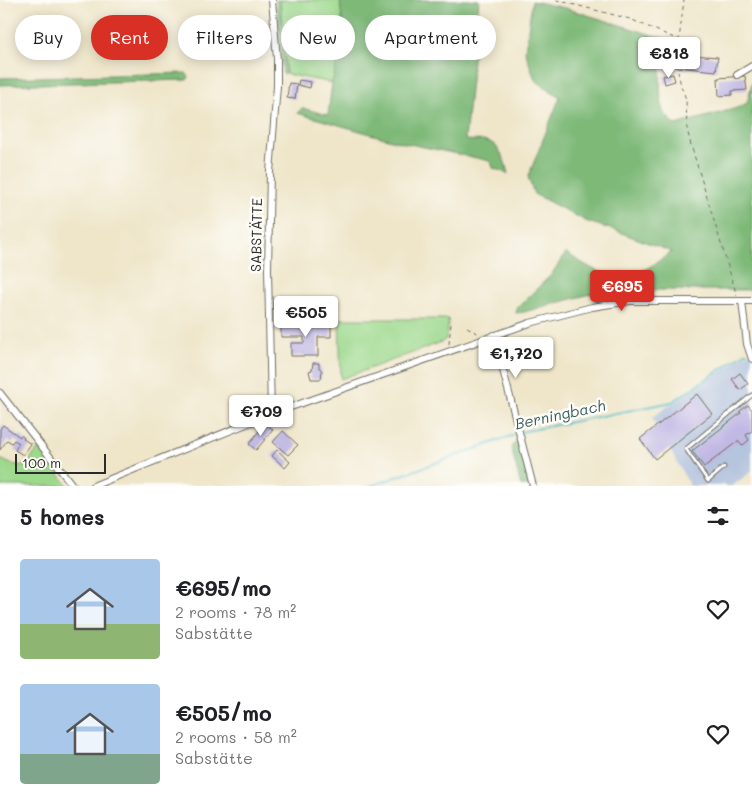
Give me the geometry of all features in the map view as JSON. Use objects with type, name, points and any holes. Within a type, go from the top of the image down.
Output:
[{"type":"street","name":"SABSTÄTTE","points":[[271,414],[268,268],[270,180],[277,86],[277,59],[272,0]]},
{"type":"street","points":[[737,75],[752,66]]},
{"type":"street","points":[[740,301],[747,344],[752,359]]},
{"type":"street","points":[[93,486],[271,414],[482,339],[568,313],[623,302],[752,301]]},
{"type":"street","points":[[494,335],[533,486]]},
{"type":"street","points":[[0,393],[73,486]]},
{"type":"lane","points":[[724,467],[708,481],[686,449],[752,396]]},
{"type":"path","points":[[556,0],[630,18],[679,40]]},
{"type":"path","points":[[684,0],[675,67],[686,99],[687,130],[691,145],[740,301]]},
{"type":"path","points":[[450,350],[448,340],[451,323]]},
{"type":"path","points":[[467,327],[478,332],[482,339]]},
{"type":"shaded area","points":[[752,351],[752,471],[732,486],[723,484],[720,486],[690,486],[652,417]]},
{"type":"green space","points":[[276,0],[280,0],[281,53]]},
{"type":"green space","points":[[280,0],[340,0],[342,15],[281,15]]},
{"type":"green space","points":[[340,0],[479,0],[478,15],[365,15],[365,60],[473,60],[465,140],[484,141],[494,144],[502,156],[508,174],[493,168],[491,162],[486,160],[395,141],[297,113],[302,108],[328,115],[332,83],[338,60],[355,60],[355,15],[342,15]]},
{"type":"green space","points":[[532,1],[565,8],[662,38],[660,92],[663,112],[676,125],[737,108],[747,103],[752,83],[752,290],[629,290],[594,293],[516,313],[517,308],[551,275],[566,253],[599,271],[616,276],[625,276],[644,270],[672,252],[588,222],[534,194],[528,177],[560,97],[535,80],[525,51]]},
{"type":"green space","points":[[282,60],[285,60],[286,74],[283,74]]},
{"type":"green space","points":[[285,60],[338,60],[332,83],[286,74]]},
{"type":"green space","points":[[186,73],[189,77],[187,80],[0,85],[0,78]]},
{"type":"green space","points":[[339,319],[449,319],[446,339],[442,342],[341,379]]},
{"type":"green space","points":[[517,441],[530,486],[521,486],[511,447]]},
{"type":"green space","points":[[39,448],[68,486],[0,486],[0,459],[11,464],[25,466]]},
{"type":"building","points":[[679,54],[718,57],[716,71],[677,67]]},
{"type":"building","points":[[673,74],[675,81],[665,84],[663,76]]},
{"type":"building","points":[[745,76],[747,90],[732,91],[732,95],[719,96],[718,78]]},
{"type":"building","points":[[299,80],[311,82],[310,88],[298,85]]},
{"type":"building","points":[[289,83],[297,84],[295,99],[287,98]]},
{"type":"building","points":[[281,325],[331,325],[331,337],[318,337],[318,356],[291,356],[291,343],[304,343],[304,337],[281,337]]},
{"type":"building","points":[[313,363],[319,363],[322,371],[321,379],[311,379],[309,371],[312,370]]},
{"type":"building","points":[[740,373],[748,384],[740,390],[732,379]]},
{"type":"building","points":[[697,394],[712,414],[655,459],[640,439]]},
{"type":"building","points":[[748,405],[752,410],[752,431],[746,435],[749,440],[742,446],[738,441],[704,467],[692,451],[741,413],[739,412]]},
{"type":"building","points":[[265,423],[273,430],[256,450],[249,444]]},
{"type":"building","points":[[3,425],[20,437],[21,435],[23,439],[31,444],[23,455],[15,450],[19,443],[14,440],[12,443],[7,440],[0,450],[0,429]]},
{"type":"building","points":[[283,431],[298,445],[288,455],[273,442]]},
{"type":"building","points":[[277,450],[290,462],[285,468],[272,456]]},
{"type":"waterway","name":"Berningbach","points":[[521,432],[672,402],[747,352]]},
{"type":"waterway","name":"Berningbach","points":[[371,486],[517,434]]}]
